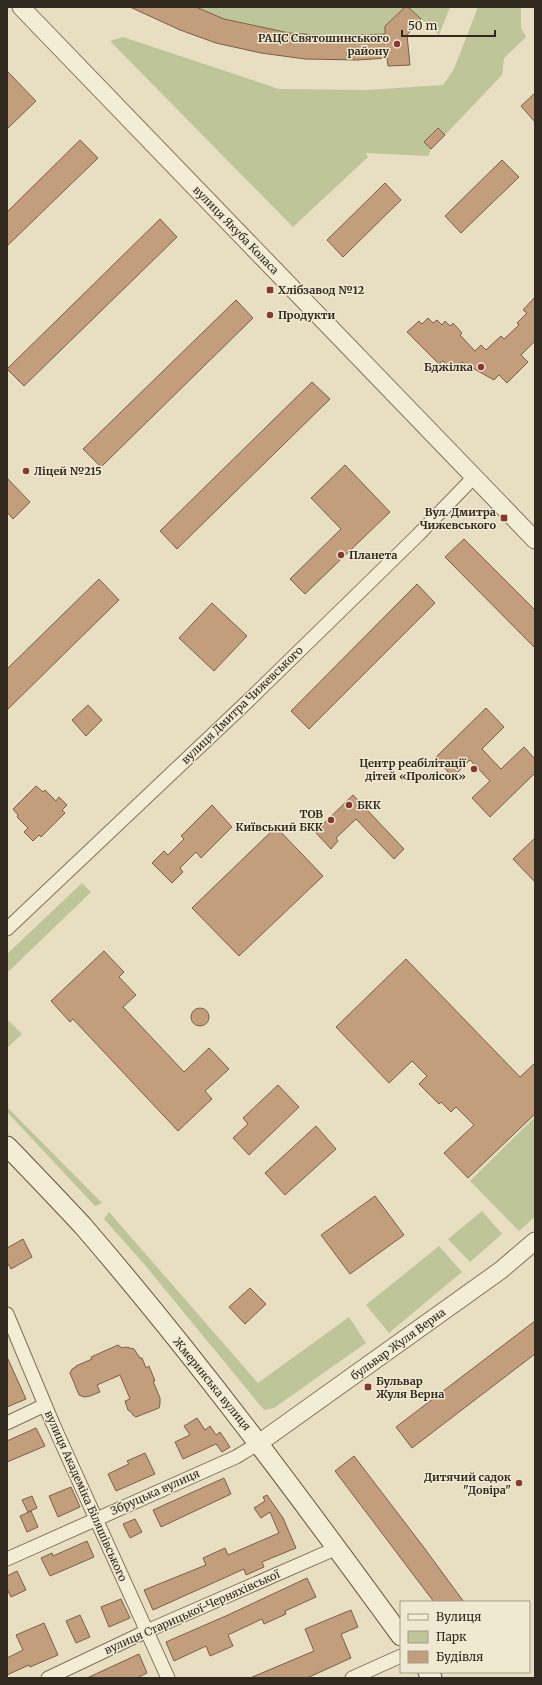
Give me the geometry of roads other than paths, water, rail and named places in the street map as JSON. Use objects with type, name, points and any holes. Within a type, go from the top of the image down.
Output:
[{"type":"main road","name":"Жмеринська вулиця","points":[[7,1146],[67,1209],[104,1251],[259,1443],[400,1635]]},
{"type":"street","name":"вулиця Якуба Коласа","points":[[20,7],[535,540]]},
{"type":"street","name":"вулиця Дмитра Чижевського","points":[[7,929],[248,701],[418,535],[474,477]]},
{"type":"street","name":"бульвар Жуля Верна","points":[[259,1443],[501,1270],[535,1241]]},
{"type":"street","name":"вулиця Академіка Біляшівського","points":[[7,1314],[45,1405],[168,1678]]},
{"type":"street","points":[[7,1422],[45,1405]]},
{"type":"street","name":"Збруцька вулиця","points":[[7,1559],[95,1518],[236,1457],[259,1443]]},
{"type":"street","name":"вулиця Старицької-Черняхівської","points":[[48,1678],[146,1631],[337,1548]]},
{"type":"street","points":[[352,1678],[400,1656]]},
{"type":"place","name":"РАЦС Святошинського району","points":[[397,44]]},
{"type":"place","name":"Хлібзавод №12","points":[[270,290]]},
{"type":"place","name":"Продукти","points":[[270,315]]},
{"type":"place","name":"Бджілка","points":[[481,367]]},
{"type":"place","name":"Ліцей №215","points":[[26,471]]},
{"type":"place","name":"Вул. Дмитра Чижевського","points":[[504,518]]},
{"type":"place","name":"Планета","points":[[341,555]]},
{"type":"place","name":"Центр реабілітації дітей «Пролісок»","points":[[474,769]]},
{"type":"place","name":"БКК","points":[[349,805]]},
{"type":"place","name":"ТОВ Київський БКК","points":[[331,820]]},
{"type":"place","name":"Бульвар Жуля Верна","points":[[368,1387]]},
{"type":"place","name":"Дитячий садок \"Довіра\"","points":[[519,1483]]}]
